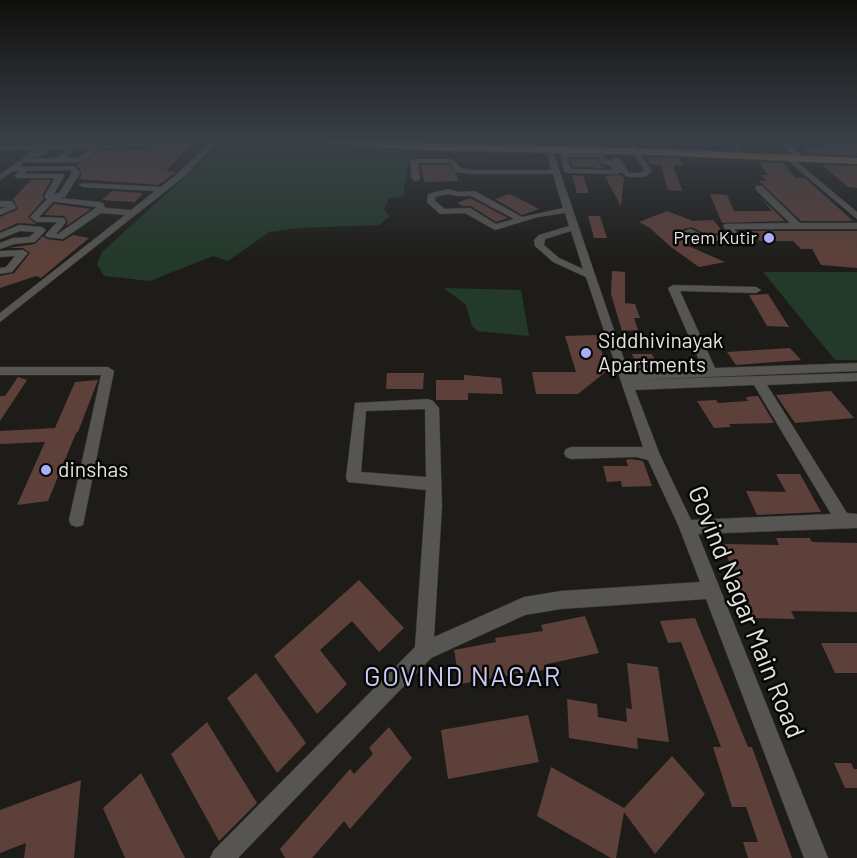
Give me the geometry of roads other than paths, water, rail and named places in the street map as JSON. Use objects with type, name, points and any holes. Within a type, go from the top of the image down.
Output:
[{"type":"street","points":[[58,180],[48,197],[62,195],[72,180]]},
{"type":"street","points":[[1,317],[172,180]]},
{"type":"street","name":"Govind Nagar Main Road","points":[[558,180],[653,455],[687,527],[816,858]]},
{"type":"street","points":[[819,180],[857,216]]},
{"type":"street","points":[[824,180],[857,206]]},
{"type":"street","points":[[83,184],[162,189]]},
{"type":"street","points":[[759,188],[798,226]]},
{"type":"street","points":[[520,219],[471,193],[459,194],[448,191],[431,196],[430,202],[443,212],[467,210],[495,227],[520,219],[567,210]]},
{"type":"street","points":[[60,237],[50,235],[62,222],[61,220],[34,217],[51,200],[99,204],[101,207],[99,210]]},
{"type":"street","points":[[0,204],[9,202],[12,208],[0,212]]},
{"type":"street","points":[[46,248],[99,210],[133,213]]},
{"type":"street","points":[[688,231],[702,239],[736,237],[728,226],[857,226]]},
{"type":"street","points":[[575,227],[542,237],[539,240],[540,246],[556,260],[591,276]]},
{"type":"street","points":[[0,236],[19,228],[42,230],[32,240],[13,240],[0,246]]},
{"type":"street","points":[[0,255],[23,253],[9,270],[0,271]]},
{"type":"street","points":[[710,371],[673,288],[756,290]]},
{"type":"street","points":[[626,381],[710,371],[857,367]]},
{"type":"street","points":[[0,371],[108,371],[77,520]]},
{"type":"street","points":[[626,381],[758,381],[857,377]]},
{"type":"street","points":[[758,381],[850,520]]},
{"type":"street","points":[[424,651],[434,484],[431,406],[360,406],[353,478],[434,484]]},
{"type":"street","points":[[571,453],[636,451],[653,455]]},
{"type":"street","points":[[687,527],[850,520]]},
{"type":"street","points":[[222,858],[424,651],[524,606],[561,600],[712,590]]},
{"type":"place","name":"Prem Kutir","points":[[769,238]]},
{"type":"place","name":"Siddhivinayak Apartments","points":[[586,353]]},
{"type":"place","name":"dinshas","points":[[46,470]]},
{"type":"district","name":"GOVIND NAGAR","points":[[463,677]]}]
